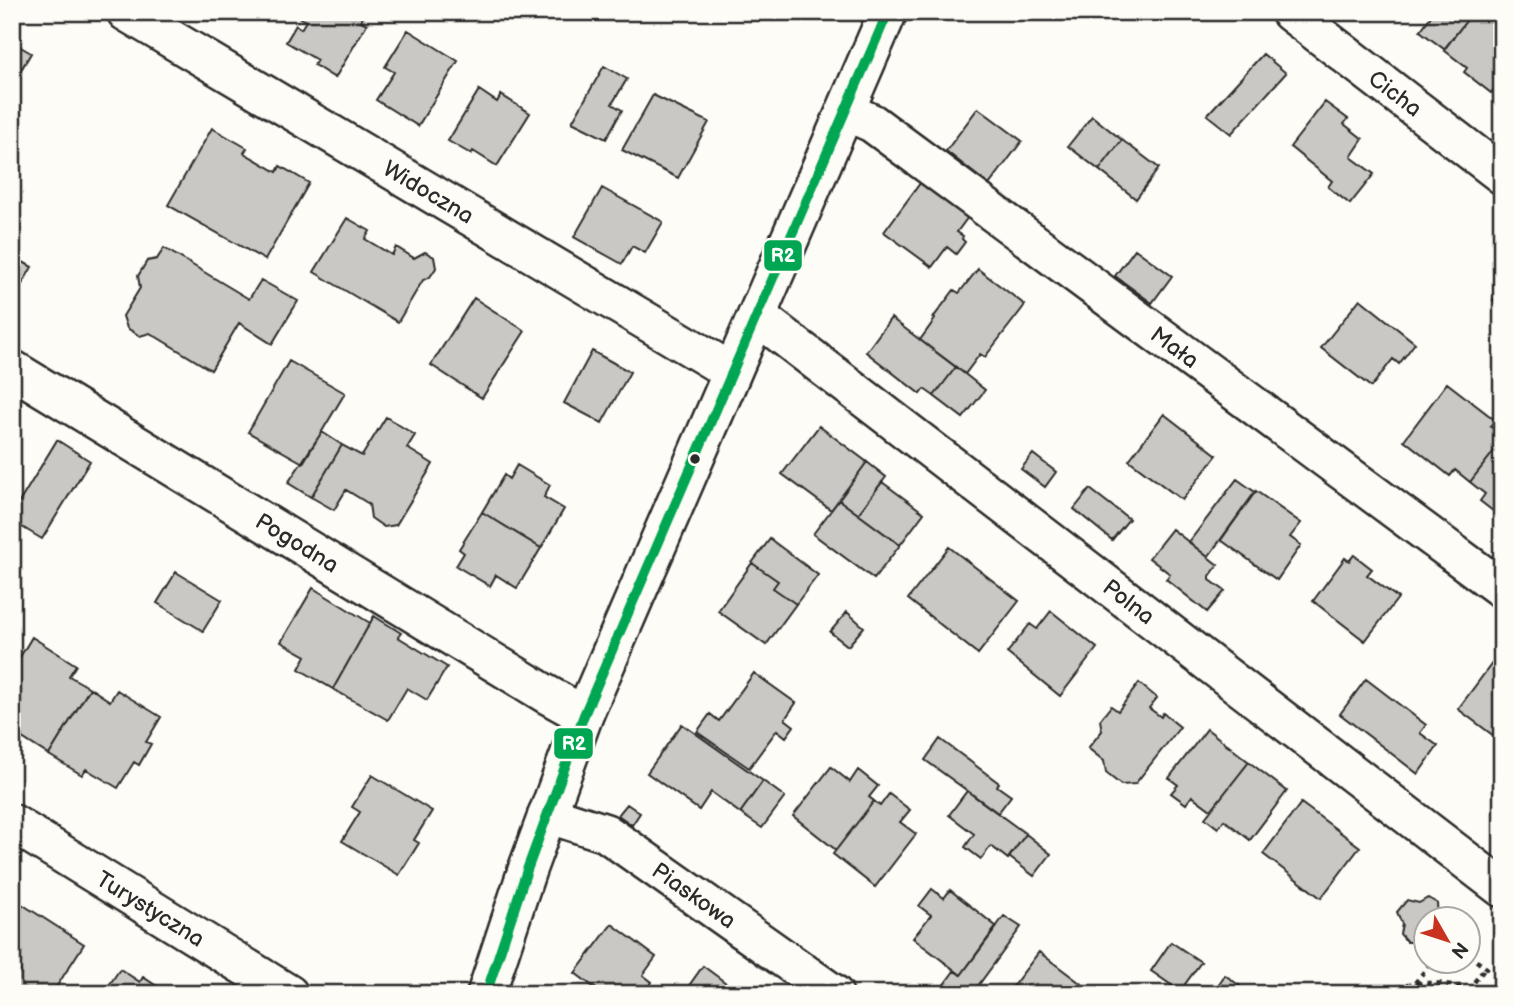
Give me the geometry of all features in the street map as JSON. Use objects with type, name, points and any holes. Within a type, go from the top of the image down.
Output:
[{"type":"street","name":"Widoczna","points":[[126,12],[732,372]]},
{"type":"street","points":[[486,994],[547,814],[584,715],[888,12]]},
{"type":"street","name":"Cicha","points":[[1290,12],[1502,175]]},
{"type":"street","name":"Mała","points":[[847,112],[872,123],[1502,589]]},
{"type":"street","name":"Polna","points":[[757,316],[1502,888]]},
{"type":"street","name":"Pogodna","points":[[12,369],[584,715]]},
{"type":"street","name":"Piaskowa","points":[[547,814],[606,833],[834,994]]},
{"type":"street","name":"Turystyczna","points":[[12,823],[289,994]]},
{"type":"path","points":[[1482,964],[1502,979]]},
{"type":"path","points":[[1468,990],[1486,967]]},
{"type":"path","points":[[1414,984],[1422,974]]},
{"type":"path","points":[[1378,994],[1396,986],[1429,983],[1468,990],[1474,994]]},
{"type":"building","points":[[303,12],[366,12],[361,21],[367,24],[335,78],[314,65],[317,60],[286,42],[296,25],[301,29],[306,21],[300,18]]},
{"type":"building","points":[[1112,12],[1126,12],[1121,19]]},
{"type":"building","points":[[1434,12],[1473,12],[1444,49],[1420,31]]},
{"type":"building","points":[[1473,12],[1491,12],[1502,21],[1502,79],[1491,93],[1464,72],[1467,68],[1444,50]]},
{"type":"building","points":[[408,30],[458,61],[418,126],[376,100],[394,72],[385,67]]},
{"type":"building","points":[[12,42],[31,53],[12,85]]},
{"type":"building","points":[[1263,54],[1286,73],[1231,134],[1207,115]]},
{"type":"building","points":[[604,66],[627,79],[612,104],[622,110],[606,139],[572,122]]},
{"type":"building","points":[[479,90],[497,102],[501,95],[530,113],[497,166],[473,151],[471,154],[448,141]]},
{"type":"building","points":[[653,95],[709,122],[678,178],[622,150]]},
{"type":"building","points":[[1325,102],[1348,119],[1344,124],[1363,139],[1351,157],[1374,174],[1350,204],[1328,187],[1332,181],[1290,147]]},
{"type":"building","points":[[978,108],[1022,141],[989,185],[946,151]]},
{"type":"building","points":[[1092,116],[1122,140],[1099,170],[1068,146]]},
{"type":"building","points":[[212,128],[247,148],[244,153],[277,172],[280,166],[309,183],[265,260],[168,205]]},
{"type":"building","points":[[1122,140],[1159,168],[1136,199],[1099,170]]},
{"type":"building","points":[[921,182],[968,217],[957,232],[963,236],[965,242],[956,254],[947,247],[932,267],[884,232]]},
{"type":"building","points":[[602,188],[663,222],[645,253],[632,246],[622,264],[574,237]]},
{"type":"building","points":[[347,218],[370,231],[365,239],[392,255],[396,247],[414,258],[425,252],[434,257],[436,268],[430,277],[423,280],[398,322],[314,272]]},
{"type":"building","points":[[164,248],[249,299],[261,280],[298,301],[272,344],[239,323],[211,370],[150,333],[140,336],[127,328],[123,316],[140,288],[138,276],[147,261],[157,259]]},
{"type":"building","points":[[1135,249],[1172,276],[1152,303],[1115,276]]},
{"type":"building","points":[[12,256],[32,267],[12,302]]},
{"type":"building","points":[[978,269],[1025,305],[985,357],[980,354],[965,374],[920,340],[954,290],[959,293]]},
{"type":"building","points":[[1502,289],[1502,307],[1493,300]]},
{"type":"building","points":[[474,298],[525,331],[482,398],[431,365]]},
{"type":"building","points":[[1360,299],[1415,343],[1399,364],[1393,359],[1371,387],[1321,348]]},
{"type":"building","points":[[891,318],[956,367],[934,396],[924,389],[920,394],[866,352]]},
{"type":"building","points":[[592,351],[630,372],[602,423],[564,403]]},
{"type":"building","points":[[289,361],[345,393],[303,463],[248,432]]},
{"type":"building","points":[[956,367],[985,390],[963,418],[934,396]]},
{"type":"building","points":[[1447,383],[1495,420],[1490,426],[1502,435],[1502,441],[1470,482],[1455,470],[1450,476],[1404,440]]},
{"type":"building","points":[[1164,414],[1217,455],[1182,500],[1129,460]]},
{"type":"building","points":[[386,417],[415,435],[407,448],[433,464],[396,525],[384,527],[371,518],[369,504],[346,490],[334,510],[311,497],[342,445],[362,456]]},
{"type":"building","points":[[819,426],[867,462],[831,510],[782,474]]},
{"type":"building","points":[[322,432],[342,445],[311,497],[288,483]]},
{"type":"building","points":[[57,440],[90,461],[42,539],[12,521],[12,514]]},
{"type":"building","points":[[1502,441],[1502,518],[1480,501],[1485,494],[1470,482]]},
{"type":"building","points":[[1033,454],[1056,472],[1045,487],[1021,469]]},
{"type":"building","points":[[867,462],[886,477],[858,514],[839,500]]},
{"type":"building","points":[[517,465],[550,485],[544,497],[564,509],[541,548],[482,512],[504,475],[509,479]]},
{"type":"building","points":[[1237,479],[1255,492],[1208,557],[1189,542]]},
{"type":"building","points":[[882,482],[924,513],[900,545],[858,514]]},
{"type":"building","points":[[1090,489],[1129,519],[1112,540],[1074,509]]},
{"type":"building","points":[[1256,491],[1301,523],[1290,537],[1301,545],[1277,580],[1221,540]]},
{"type":"building","points":[[839,500],[900,545],[874,579],[813,534]]},
{"type":"building","points":[[482,512],[541,548],[517,588],[496,575],[490,586],[456,566],[464,553],[459,549]]},
{"type":"building","points":[[1172,529],[1218,565],[1210,580],[1225,591],[1207,612],[1166,579],[1170,574],[1149,558]]},
{"type":"building","points":[[770,539],[818,575],[796,604],[773,588],[778,581],[752,563]]},
{"type":"building","points":[[949,547],[1019,601],[978,654],[908,599]]},
{"type":"building","points":[[1354,555],[1372,569],[1367,575],[1398,598],[1365,641],[1313,601],[1345,558],[1349,561]]},
{"type":"building","points":[[752,563],[778,581],[773,588],[796,604],[766,645],[718,611]]},
{"type":"building","points":[[176,572],[222,600],[203,631],[157,603]]},
{"type":"building","points":[[313,588],[370,623],[333,689],[299,669],[306,656],[281,642]]},
{"type":"building","points":[[1051,611],[1097,648],[1060,696],[1007,653],[1030,624],[1037,629]]},
{"type":"building","points":[[847,612],[864,627],[848,646],[830,632]]},
{"type":"building","points":[[374,616],[401,633],[398,637],[447,667],[427,700],[407,688],[388,720],[333,689]]},
{"type":"building","points":[[32,637],[76,665],[69,676],[90,688],[49,755],[16,734],[20,729],[12,724],[12,659],[17,662]]},
{"type":"building","points":[[1496,658],[1502,663],[1502,742],[1458,709]]},
{"type":"building","points":[[754,673],[796,703],[785,719],[794,726],[786,737],[777,730],[749,768],[697,732],[710,714],[719,721]]},
{"type":"building","points":[[1366,679],[1426,725],[1420,733],[1438,746],[1418,774],[1340,714]]},
{"type":"building","points":[[1139,683],[1157,698],[1149,708],[1161,717],[1163,713],[1180,727],[1135,784],[1121,785],[1106,773],[1104,761],[1088,748],[1102,731],[1100,720],[1111,706],[1118,711]]},
{"type":"building","points":[[90,688],[110,701],[117,690],[161,717],[146,742],[151,744],[139,765],[134,762],[118,788],[86,769],[82,775],[49,755]]},
{"type":"building","points":[[682,724],[763,781],[740,813],[711,792],[699,810],[647,773]]},
{"type":"building","points":[[1207,729],[1249,762],[1211,810],[1192,796],[1186,804],[1171,793],[1178,785],[1169,778]]},
{"type":"building","points":[[940,739],[999,783],[997,786],[1011,796],[998,813],[925,760]]},
{"type":"building","points":[[1249,762],[1287,791],[1250,840],[1224,820],[1218,828],[1205,818]]},
{"type":"building","points":[[831,767],[850,782],[858,770],[878,786],[869,797],[874,801],[836,850],[793,816]]},
{"type":"building","points":[[372,775],[432,811],[414,840],[419,843],[399,875],[342,841],[360,812],[352,807]]},
{"type":"building","points":[[763,781],[785,797],[762,828],[740,813]]},
{"type":"building","points":[[967,791],[1026,834],[1008,859],[991,846],[981,859],[965,847],[974,834],[949,815]]},
{"type":"building","points":[[889,794],[910,810],[900,822],[916,834],[875,887],[833,854],[874,801],[880,806]]},
{"type":"building","points":[[1301,803],[1360,847],[1321,898],[1263,854]]},
{"type":"building","points":[[627,804],[640,813],[632,825],[618,815]]},
{"type":"building","points":[[1026,834],[1051,854],[1034,876],[1009,857]]},
{"type":"building","points":[[932,889],[944,898],[950,890],[997,927],[961,975],[913,938],[931,915],[919,906]]},
{"type":"building","points":[[1428,898],[1437,904],[1412,904],[1412,942],[1407,942],[1400,934],[1402,924],[1397,912],[1407,900],[1419,903]]},
{"type":"building","points":[[17,901],[84,944],[53,992],[49,990],[47,994],[22,994],[12,988],[12,983],[20,971],[12,966],[12,908]]},
{"type":"building","points":[[1004,916],[1021,927],[972,994],[937,994],[954,971],[961,975]]},
{"type":"building","points":[[612,924],[656,957],[643,975],[652,982],[643,994],[633,987],[628,994],[603,994],[575,973]]},
{"type":"building","points":[[1171,942],[1201,962],[1180,991],[1151,971]]},
{"type":"building","points":[[1039,952],[1088,989],[1084,994],[1007,994]]},
{"type":"building","points":[[703,966],[741,994],[683,994]]},
{"type":"building","points":[[120,969],[140,982],[143,977],[161,989],[157,994],[103,994]]},
{"type":"building","points":[[1225,975],[1251,994],[1212,994]]},
{"type":"transit line","name":"R2","points":[[486,994],[527,870],[584,715],[888,12]]}]
